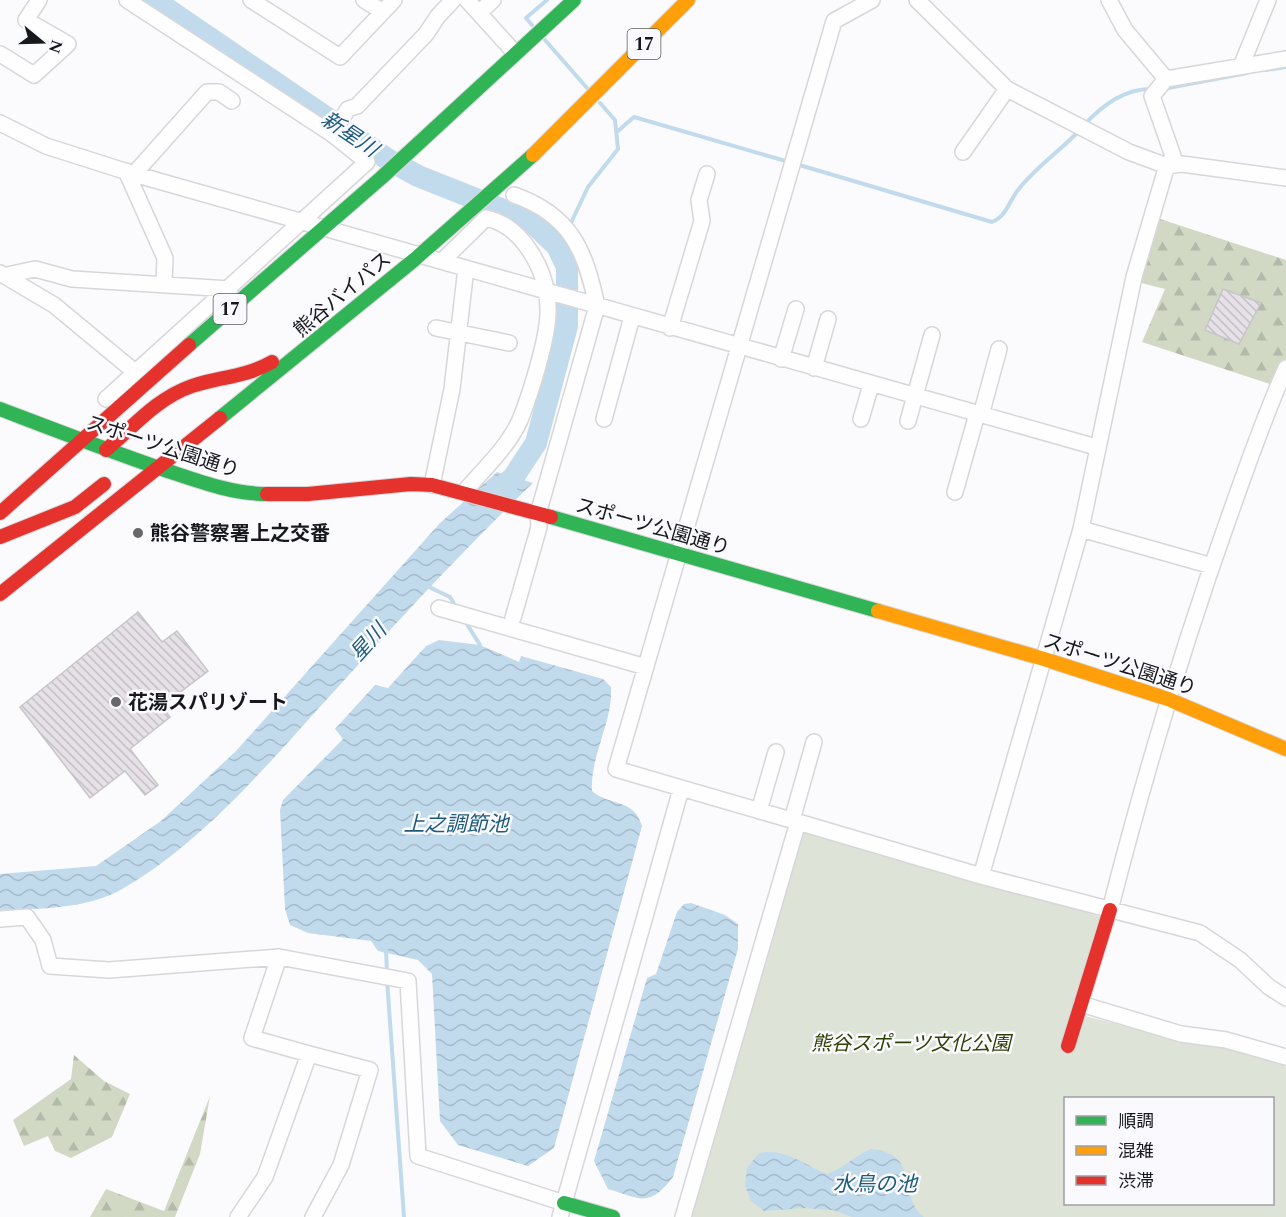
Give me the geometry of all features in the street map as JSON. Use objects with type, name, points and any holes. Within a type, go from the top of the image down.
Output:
[{"type":"main road","name":"17","points":[[0,513],[74,438],[381,178],[574,0]]},
{"type":"main road","name":"熊谷バイパス","points":[[0,594],[156,467],[337,325],[472,211],[688,0]]},
{"type":"main road","points":[[106,450],[162,400],[193,385],[238,377],[261,370],[322,326],[337,325]]},
{"type":"main road","name":"スポーツ公園通り","points":[[0,409],[134,460],[253,494],[283,496],[432,484],[464,492],[1044,659],[1168,699],[1286,749]]},
{"type":"main road","points":[[0,537],[75,507],[134,460]]},
{"type":"main road","points":[[1068,1046],[1110,910]]},
{"type":"main road","points":[[562,1210],[613,1217]]},
{"type":"street","points":[[0,54],[34,75],[68,44],[26,20],[39,0]]},
{"type":"street","points":[[0,494],[74,438],[135,372],[230,289],[367,162],[333,134],[126,0]]},
{"type":"street","points":[[251,0],[340,57],[394,0]]},
{"type":"street","points":[[364,0],[383,12]]},
{"type":"street","points":[[333,134],[348,109],[357,106],[426,34],[453,0]]},
{"type":"street","points":[[467,0],[515,53]]},
{"type":"street","points":[[479,13],[493,0]]},
{"type":"street","points":[[872,0],[834,21],[616,769],[981,876],[1200,933],[1240,960],[1269,987],[1286,998]]},
{"type":"street","points":[[917,0],[1007,89],[1087,132],[1167,166],[1182,164],[1286,178]]},
{"type":"street","points":[[1109,0],[1125,30],[1164,80]]},
{"type":"street","points":[[1242,64],[1268,0]]},
{"type":"street","points":[[981,876],[1080,528],[1134,277],[1167,166],[1173,156],[1152,96],[1164,80],[1242,64],[1286,59]]},
{"type":"street","points":[[963,153],[1007,89]]},
{"type":"street","points":[[130,172],[207,92],[219,92],[232,101]]},
{"type":"street","points":[[0,123],[45,146],[130,172],[303,220],[632,317],[1096,447]]},
{"type":"street","points":[[130,172],[165,258],[164,284]]},
{"type":"street","points":[[670,327],[702,221],[699,200],[707,174]]},
{"type":"street","points":[[513,618],[539,527],[534,512],[597,306],[591,277],[573,237],[562,222],[540,204],[514,195]]},
{"type":"street","points":[[442,261],[486,218],[497,220],[518,235],[532,255],[545,290],[549,309],[543,342],[520,419],[510,437],[464,492]]},
{"type":"street","points":[[432,484],[452,389],[466,268]]},
{"type":"street","points":[[4,274],[35,269],[72,279],[230,289]]},
{"type":"street","points":[[4,274],[54,305],[135,372]]},
{"type":"street","points":[[781,359],[796,309]]},
{"type":"street","points":[[604,419],[632,317]]},
{"type":"street","points":[[814,368],[828,319]]},
{"type":"street","points":[[436,328],[509,344]]},
{"type":"street","points":[[908,421],[932,335]]},
{"type":"street","points":[[955,492],[999,350]]},
{"type":"street","points":[[1110,910],[1168,699],[1212,566],[1272,398],[1286,368]]},
{"type":"street","points":[[861,419],[871,385]]},
{"type":"street","points":[[1080,528],[1212,566]]},
{"type":"street","points":[[439,608],[646,667]]},
{"type":"street","points":[[683,1217],[795,821],[814,742]]},
{"type":"street","points":[[759,811],[776,752]]},
{"type":"street","points":[[0,920],[27,917],[43,940],[50,966],[109,970],[279,957],[408,981],[418,1156],[562,1210],[681,789]]},
{"type":"street","points":[[279,957],[252,1038],[370,1070],[341,1165],[313,1217]]},
{"type":"street","points":[[1081,1004],[1181,1034],[1226,1040],[1286,1057]]},
{"type":"street","points":[[238,1217],[266,1177],[309,1054]]},
{"type":"green space","points":[[1157,218],[1286,260],[1286,358],[1273,385],[1142,342],[1165,289],[1141,283]]},
{"type":"green space","name":"熊谷スポーツ文化公園","points":[[802,827],[1101,917],[1074,1013],[1182,1041],[1234,1047],[1286,1062],[1286,1217],[689,1217]]},
{"type":"green space","points":[[74,1055],[104,1081],[130,1094],[112,1137],[71,1158],[55,1151],[48,1136],[24,1146],[13,1120],[71,1079]]},
{"type":"green space","points":[[210,1096],[200,1154],[175,1217],[90,1217],[106,1189],[164,1211]]},
{"type":"water","name":"星川","points":[[497,472],[533,483],[429,588],[258,775],[208,825],[153,869],[110,895],[80,904],[0,910],[0,874],[96,866],[161,821],[236,751],[440,523]]},
{"type":"water","name":"上之調節池","points":[[439,640],[480,645],[519,662],[521,656],[603,679],[611,687],[611,700],[594,765],[592,791],[628,807],[638,817],[642,826],[554,1148],[528,1166],[458,1145],[440,1121],[432,974],[418,960],[378,951],[371,941],[308,933],[290,925],[285,909],[280,810],[283,800],[343,739],[335,729],[375,685],[388,688],[426,646]]},
{"type":"water","points":[[691,903],[725,915],[738,924],[738,949],[673,1177],[665,1187],[651,1197],[637,1198],[608,1189],[594,1161],[647,978],[656,974],[677,912],[684,904]]},
{"type":"water","name":"水鳥の池","points":[[871,1149],[887,1152],[897,1159],[903,1167],[911,1198],[924,1217],[852,1217],[833,1210],[804,1208],[764,1211],[751,1201],[745,1186],[747,1168],[759,1153],[786,1155],[827,1174]]},
{"type":"building","points":[[1223,289],[1261,303],[1239,344],[1205,330]]},
{"type":"building","name":"花湯スパリゾート","points":[[138,612],[162,642],[177,631],[208,671],[162,706],[170,717],[130,749],[158,785],[145,795],[125,771],[90,798],[20,707]]},
{"type":"waterway","name":"新星川","points":[[154,0],[389,160],[418,176],[531,221],[557,246],[567,267],[567,326],[536,443],[513,478],[490,496]]},
{"type":"waterway","points":[[532,25],[526,18],[547,0]]},
{"type":"waterway","points":[[545,40],[587,88]]},
{"type":"waterway","points":[[1266,70],[1286,67]]},
{"type":"waterway","points":[[1163,89],[1247,73]]},
{"type":"waterway","points":[[1085,124],[1115,99],[1133,91],[1153,89]]},
{"type":"waterway","points":[[569,227],[588,187],[618,149],[615,120],[600,103]]},
{"type":"waterway","points":[[618,131],[634,117],[789,162]]},
{"type":"waterway","points":[[796,164],[992,222],[1001,216],[1032,174],[1080,130]]},
{"type":"waterway","points":[[557,246],[565,234]]},
{"type":"waterway","points":[[427,586],[450,597],[456,607]]},
{"type":"waterway","points":[[465,621],[480,645],[479,648]]},
{"type":"waterway","points":[[386,950],[387,972]]},
{"type":"waterway","points":[[387,980],[404,1217]]},
{"type":"traffic: fast","points":[[189,345],[381,178],[574,0]]},
{"type":"traffic: fast","points":[[220,418],[414,260],[533,155]]},
{"type":"traffic: fast","points":[[0,409],[203,482],[241,492],[267,494]]},
{"type":"traffic: fast","points":[[551,517],[878,611]]},
{"type":"traffic: fast","points":[[564,1203],[613,1217]]},
{"type":"traffic: slow","points":[[533,155],[688,0]]},
{"type":"traffic: slow","points":[[878,611],[1044,659],[1168,699],[1286,749]]},
{"type":"traffic: jam","points":[[0,513],[189,345]]},
{"type":"traffic: jam","points":[[106,450],[157,405],[179,391],[252,371],[272,362]]},
{"type":"traffic: jam","points":[[0,594],[220,418]]},
{"type":"traffic: jam","points":[[0,537],[75,507],[104,484]]},
{"type":"traffic: jam","points":[[267,494],[308,494],[411,484],[432,485],[551,517]]},
{"type":"traffic: jam","points":[[1068,1046],[1110,910]]},
{"type":"place","name":"熊谷警察署上之交番","points":[[138,533]]},
{"type":"place","name":"花湯スパリゾート","points":[[116,702]]}]
